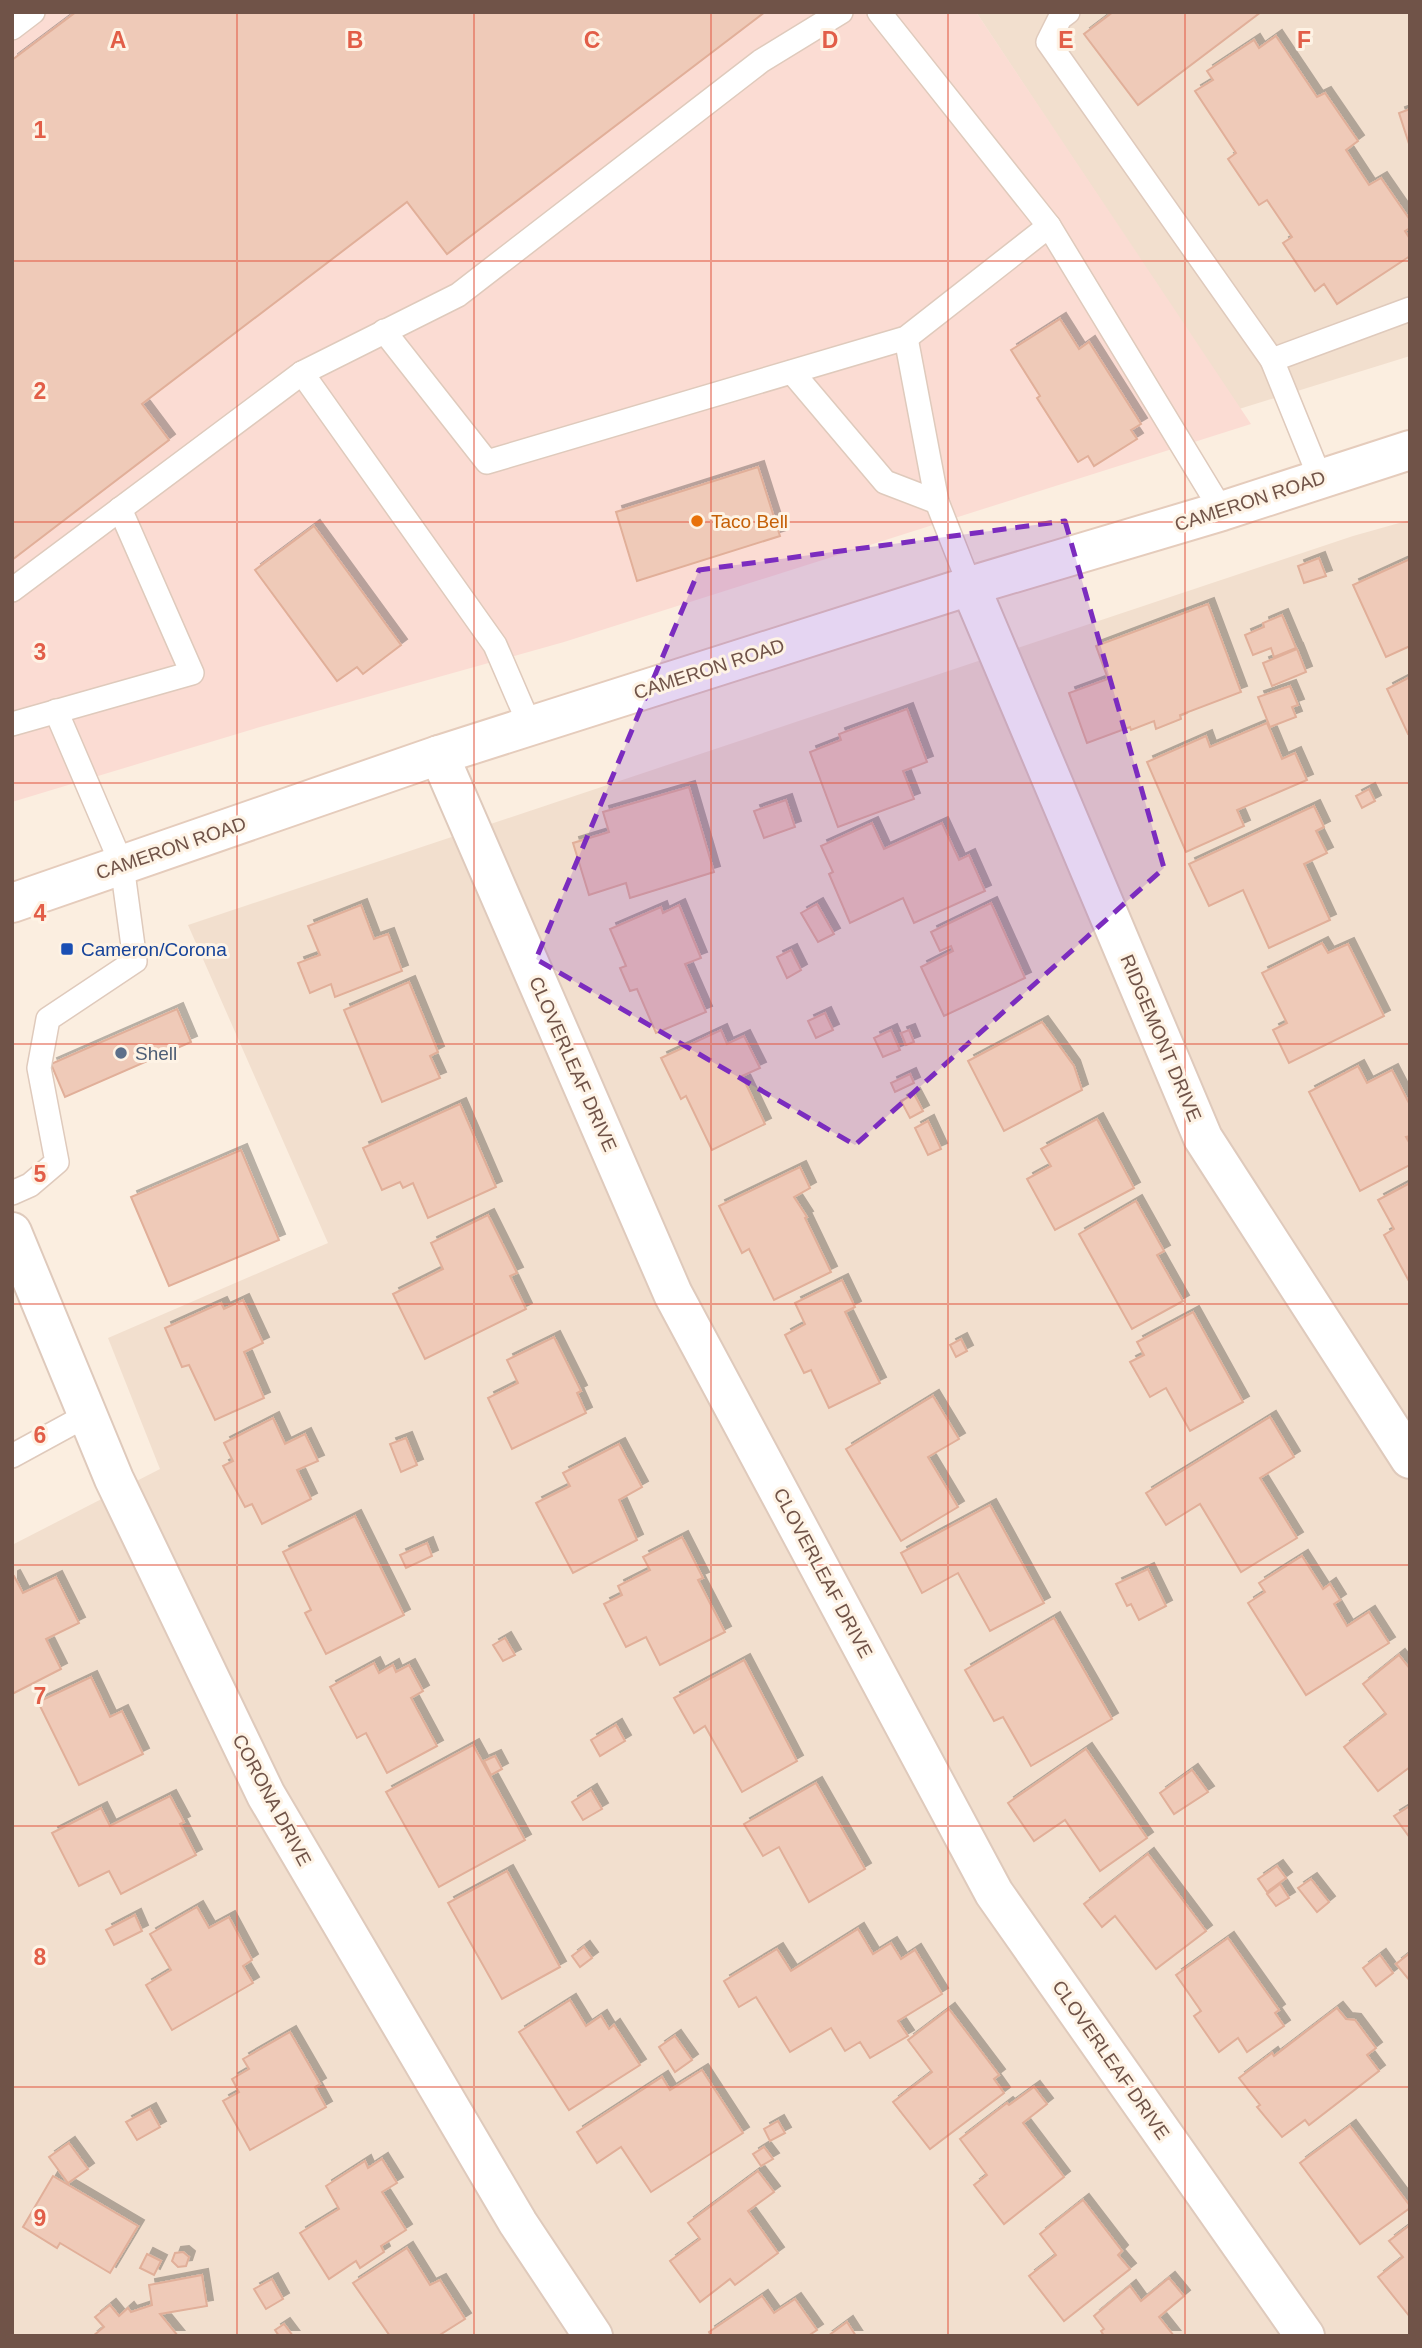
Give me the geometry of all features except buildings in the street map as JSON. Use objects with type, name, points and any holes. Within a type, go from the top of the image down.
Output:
[{"type":"street","name":"CAMERON ROAD","points":[[12,903],[439,755],[970,586],[1222,511],[1410,450]]},
{"type":"street","name":"RIDGEMONT DRIVE","points":[[970,586],[1203,1138],[1410,1459]]},
{"type":"street","name":"CLOVERLEAF DRIVE","points":[[439,755],[673,1294],[994,1893],[1305,2336]]},
{"type":"street","name":"CORONA DRIVE","points":[[12,1231],[114,1479],[266,1795],[518,2223],[593,2336]]},
{"type":"lane","points":[[12,28],[33,12]]},
{"type":"lane","points":[[12,590],[302,373],[458,295],[761,61],[841,12]]},
{"type":"lane","points":[[879,12],[1048,226],[1222,511]]},
{"type":"lane","points":[[1068,12],[1060,18],[1048,42],[1272,360],[1320,478]]},
{"type":"lane","points":[[384,331],[487,462],[906,338],[1048,226]]},
{"type":"lane","points":[[1272,360],[1410,309]]},
{"type":"lane","points":[[906,338],[937,502],[970,586]]},
{"type":"lane","points":[[792,372],[885,482],[937,502]]},
{"type":"lane","points":[[302,373],[495,645],[530,726]]},
{"type":"lane","points":[[12,724],[192,673],[120,509]]},
{"type":"lane","points":[[12,1193],[30,1185],[57,1162],[39,1068],[48,1019],[135,961],[122,865],[56,711]]},
{"type":"lane","points":[[12,1456],[89,1414]]},
{"type":"highlighted area","points":[[1065,521],[1164,868],[855,1145],[536,959],[699,570]]},
{"type":"shaded area","points":[[12,12],[976,12],[1251,424],[564,642],[260,727],[12,802]]},
{"type":"shaded area","points":[[976,12],[1410,12],[1410,356],[1239,409]]},
{"type":"shaded area","points":[[1410,520],[1410,2336],[12,2336],[12,1545],[160,1469],[108,1338],[328,1243],[188,925],[1353,536]]},
{"type":"place","name":"Taco Bell","points":[[697,521]]},
{"type":"place","name":"Cameron/Corona","points":[[67,949]]},
{"type":"place","name":"Shell","points":[[121,1053]]}]
